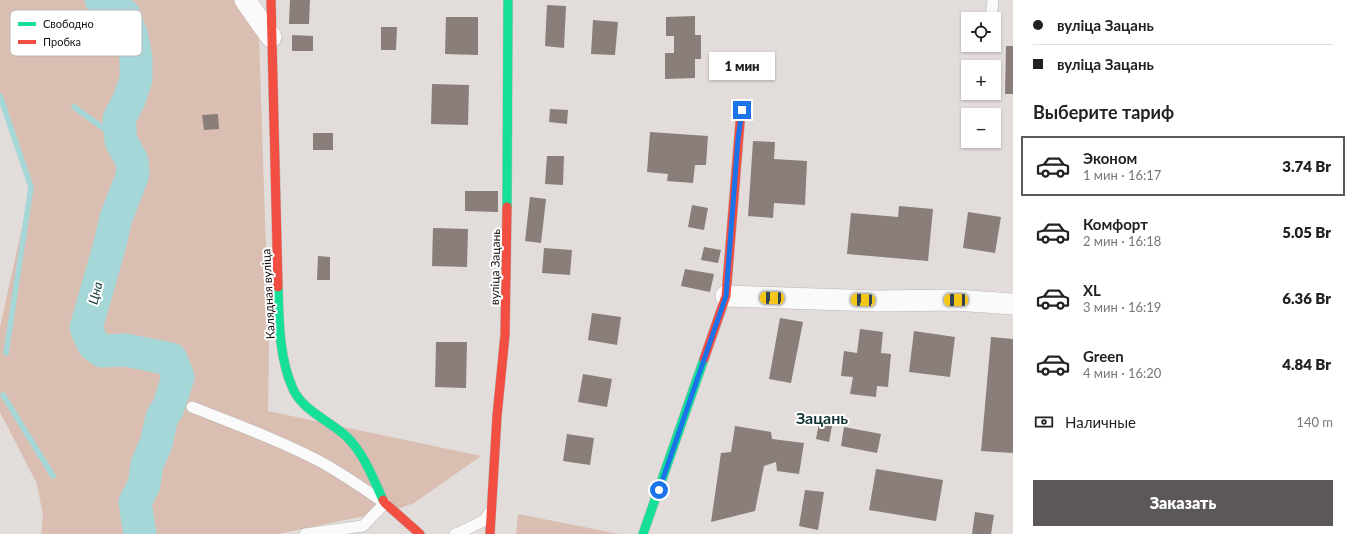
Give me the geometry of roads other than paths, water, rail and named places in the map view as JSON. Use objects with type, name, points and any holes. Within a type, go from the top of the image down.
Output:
[{"type":"street","points":[[245,0],[271,37]]},
{"type":"street","name":"Калядная вуліца","points":[[271,0],[279,324],[285,365],[293,390],[305,405],[347,437],[364,460],[385,503],[407,529],[420,534]]},
{"type":"street","name":"вуліца Зацань","points":[[490,534],[497,416],[505,335],[508,0]]},
{"type":"street","points":[[643,534],[726,296],[738,139],[742,110]]},
{"type":"street","points":[[726,296],[878,301],[956,300],[1013,304]]},
{"type":"lane","points":[[992,12],[993,0]]},
{"type":"lane","points":[[192,407],[255,431],[320,462],[352,480],[385,503],[363,526],[305,534]]},
{"type":"lane","points":[[455,534],[486,520],[492,508]]},
{"type":"waterway","name":"Цна","points":[[101,0],[115,10]]},
{"type":"waterway","name":"Цна","points":[[136,56],[136,79],[129,100],[119,119],[121,141],[132,161],[133,174],[116,218],[86,328],[93,344],[102,351],[125,350],[171,359],[178,377],[168,408],[162,417],[156,444],[147,464],[144,485],[135,502],[140,534]]},
{"type":"waterway","points":[[0,96],[31,187],[6,353]]},
{"type":"waterway","points":[[74,107],[121,141]]},
{"type":"waterway","points":[[3,395],[53,476]]},
{"type":"district","name":"Зацань","points":[[822,417]]}]
